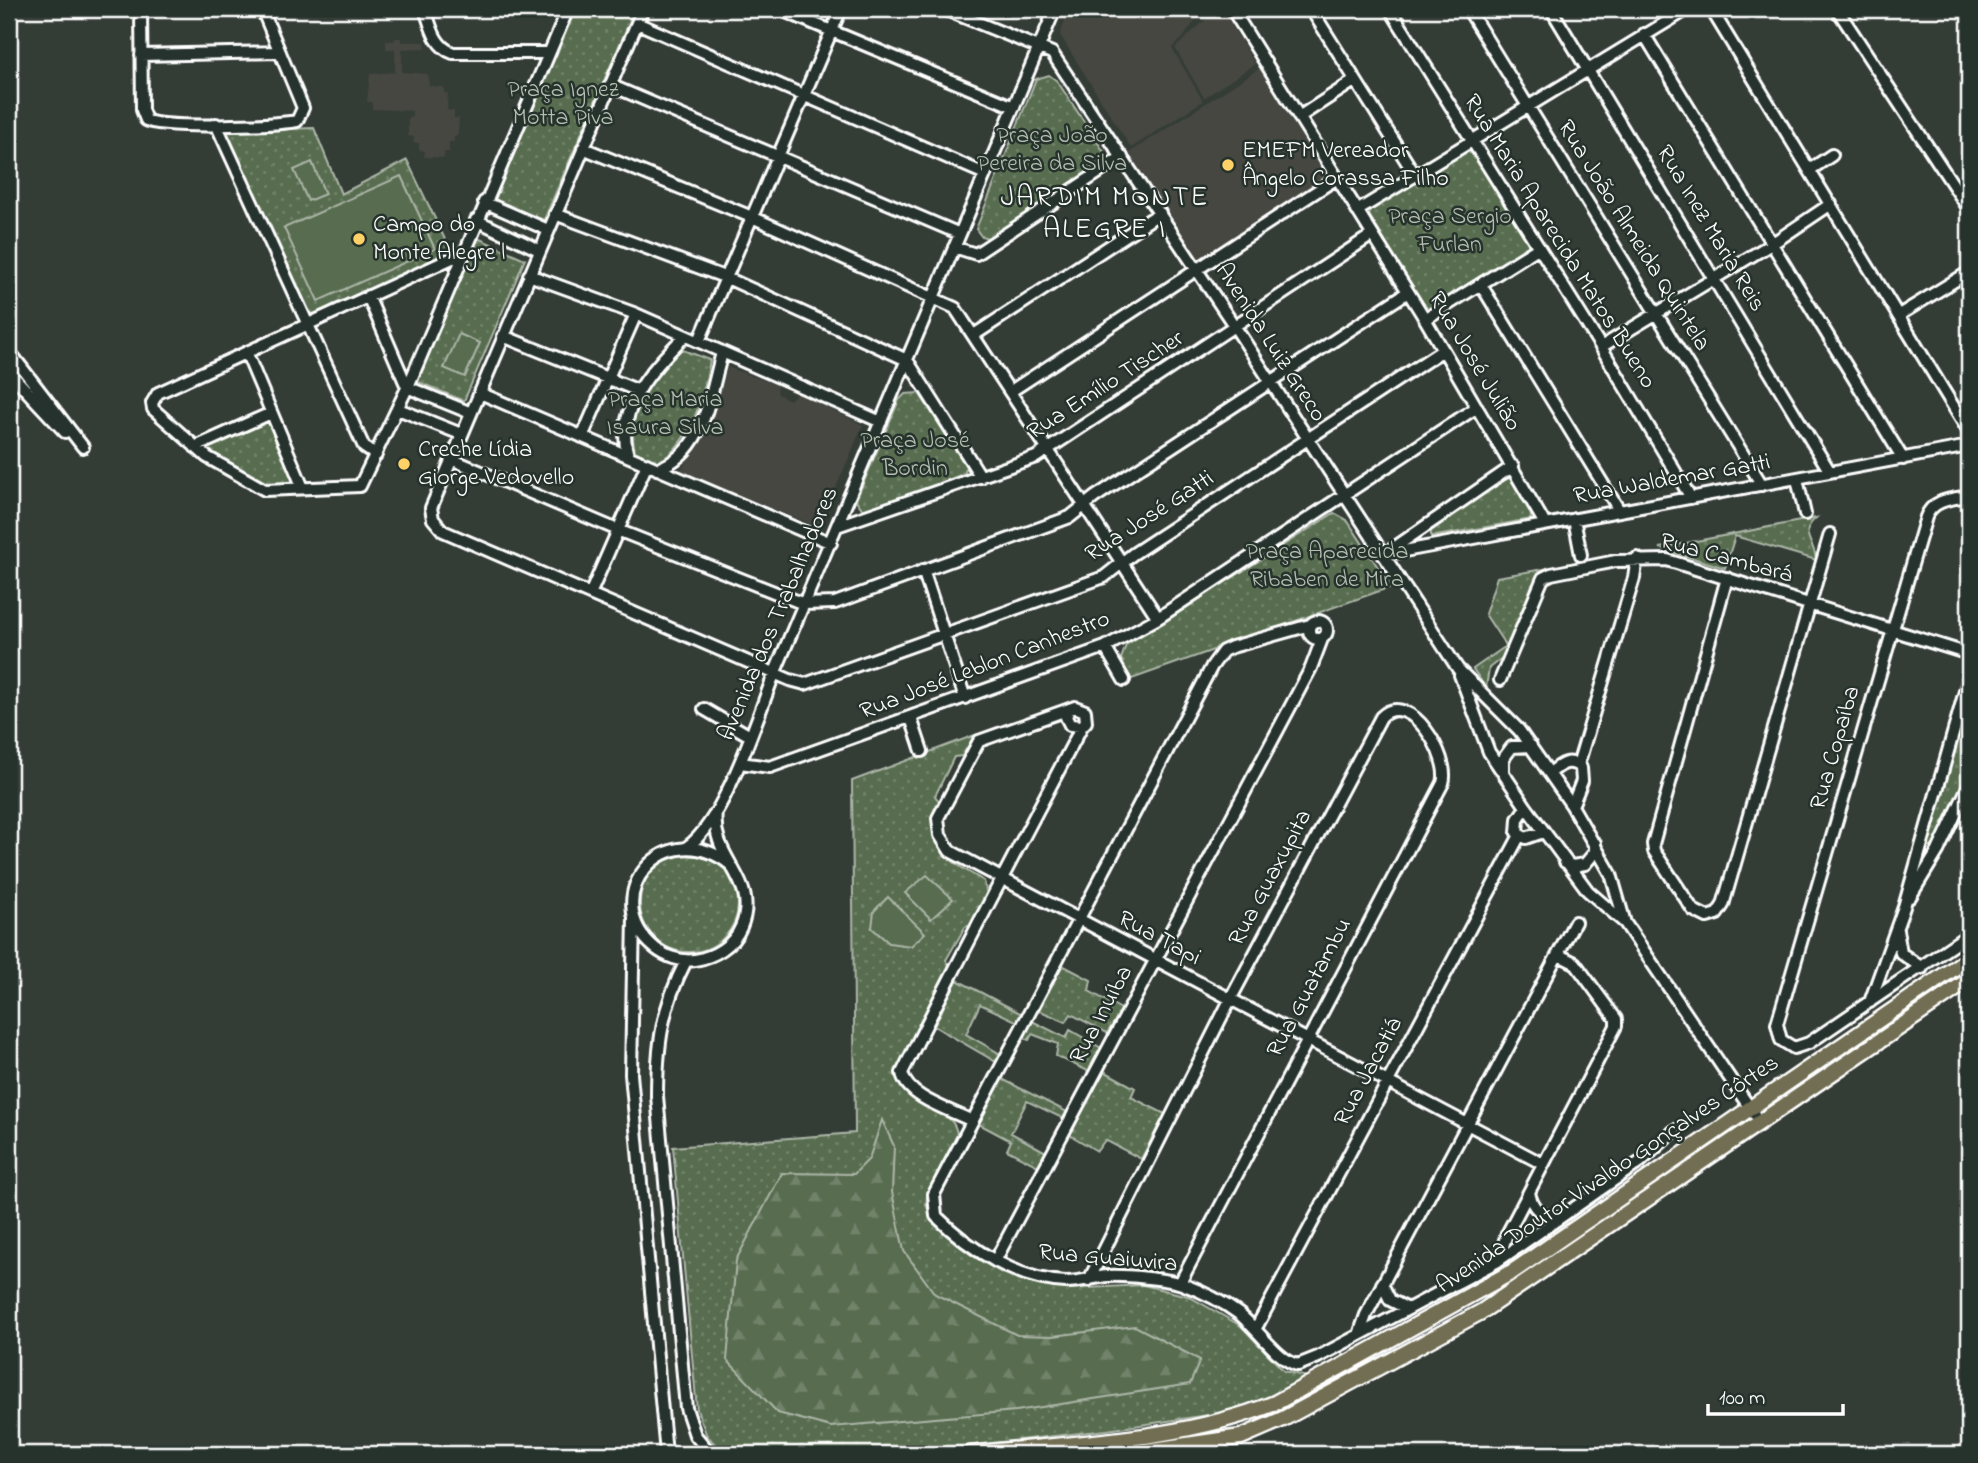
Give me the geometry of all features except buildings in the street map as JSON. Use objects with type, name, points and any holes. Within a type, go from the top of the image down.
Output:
[{"type":"main road","name":"Avenida Doutor Vivaldo Gonçalves Côrtes","points":[[970,1454],[1152,1433],[1237,1419],[1276,1403],[1512,1272],[1969,958]]},
{"type":"main road","name":"Avenida Doutor Vivaldo Gonçalves Côrtes","points":[[1126,1454],[1241,1437],[1283,1419],[1511,1294],[1969,980]]},
{"type":"street","points":[[141,9],[142,110],[146,120],[158,123],[216,124],[297,121],[303,108],[262,9]]},
{"type":"street","points":[[425,9],[438,43],[444,50],[453,53],[549,53]]},
{"type":"street","points":[[461,254],[158,393],[152,403],[156,414],[195,447],[265,490],[360,486],[398,409],[461,254],[568,9]]},
{"type":"street","points":[[643,9],[451,459],[620,531],[804,604],[835,603],[1070,517],[1408,292]]},
{"type":"street","points":[[779,9],[1014,107]]},
{"type":"street","points":[[699,341],[754,218],[841,9]]},
{"type":"street","name":"Avenida Luiz Greco","points":[[944,9],[1052,53],[1236,327],[1458,669],[1531,746],[1572,806],[1611,874],[1625,923]]},
{"type":"street","name":"Avenida dos Trabalhadores","points":[[687,847],[704,831],[740,763],[775,673],[1055,9]]},
{"type":"street","name":"Rua José Julião","points":[[1232,9],[1425,319],[1545,524]]},
{"type":"street","points":[[1311,9],[1415,175]]},
{"type":"street","name":"Rua Maria Aparecida Matos Bueno","points":[[1390,9],[1601,347],[1691,498]]},
{"type":"street","name":"Rua João Almeida Quintela","points":[[1468,9],[1762,485]]},
{"type":"street","name":"Rua Inez Maria Reis","points":[[1551,9],[1715,277],[1830,472]]},
{"type":"street","points":[[1357,211],[1688,9]]},
{"type":"street","points":[[1711,9],[1969,432]]},
{"type":"street","points":[[1837,9],[1969,209]]},
{"type":"street","points":[[637,23],[985,174]]},
{"type":"street","points":[[1644,34],[1903,459]]},
{"type":"street","points":[[141,55],[280,52]]},
{"type":"street","points":[[1299,117],[1354,81]]},
{"type":"street","points":[[611,85],[960,234]]},
{"type":"street","points":[[216,124],[363,447],[376,455]]},
{"type":"street","points":[[583,148],[754,218],[955,308],[1158,618]]},
{"type":"street","points":[[1811,169],[1832,155]]},
{"type":"street","points":[[954,247],[976,254],[1122,157]]},
{"type":"street","points":[[1011,391],[1337,178]]},
{"type":"street","points":[[484,202],[548,230]]},
{"type":"street","points":[[1601,347],[1773,243],[1831,204]]},
{"type":"street","points":[[974,335],[1160,213]]},
{"type":"street","points":[[555,214],[727,278],[907,360],[981,477]]},
{"type":"street","points":[[476,220],[539,250]]},
{"type":"street","name":"Rua Emílio Tischer","points":[[839,525],[1036,457],[1372,235]]},
{"type":"street","points":[[1425,319],[1538,248]]},
{"type":"street","points":[[1899,315],[1969,272]]},
{"type":"street","points":[[529,275],[636,314],[881,422]]},
{"type":"street","points":[[1480,285],[1619,510]]},
{"type":"street","points":[[368,296],[407,387],[471,413]]},
{"type":"street","points":[[582,437],[636,314]]},
{"type":"street","points":[[503,335],[639,391]]},
{"type":"street","points":[[628,456],[624,444],[627,425],[639,391],[654,367],[685,336]]},
{"type":"street","name":"Rua José Gatti","points":[[451,459],[431,508],[433,519],[443,531],[805,684],[1104,577],[1443,350]]},
{"type":"street","points":[[9,351],[83,447],[54,422],[9,372]]},
{"type":"street","points":[[652,467],[671,464],[683,454],[712,399],[722,353]]},
{"type":"street","points":[[247,354],[303,488]]},
{"type":"street","points":[[480,393],[831,543]]},
{"type":"street","name":"Rua José Leblon Canhestro","points":[[740,763],[770,767],[1105,647],[1158,618],[1477,407]]},
{"type":"street","points":[[398,409],[461,435]]},
{"type":"street","points":[[195,447],[271,413]]},
{"type":"street","name":"Rua Waldemar Gatti","points":[[1383,555],[1969,446]]},
{"type":"street","points":[[1383,555],[1513,466]]},
{"type":"street","points":[[591,592],[652,467]]},
{"type":"street","points":[[1797,479],[1805,514]]},
{"type":"street","name":"Rua Copaíba","points":[[1870,1002],[1801,1047],[1784,1043],[1777,1024],[1929,510],[1940,502],[1969,496]]},
{"type":"street","points":[[1574,519],[1581,555]]},
{"type":"street","points":[[1431,545],[1425,541],[1424,534],[1433,522]]},
{"type":"street","points":[[1727,578],[1653,844],[1654,851],[1693,910],[1707,917],[1717,914],[1723,905],[1830,534]]},
{"type":"street","points":[[1500,680],[1543,578],[1551,574],[1637,558]]},
{"type":"street","name":"Rua Cambará","points":[[1572,806],[1583,777],[1578,765],[1634,578],[1637,558],[1667,560],[1893,628],[1969,654]]},
{"type":"street","points":[[923,570],[965,698]]},
{"type":"street","name":"Rua Guaiuvira","points":[[1322,639],[1311,636],[1310,625],[1232,647],[1218,657],[972,1121],[932,1202],[936,1216],[995,1261],[1046,1279],[1089,1280],[1110,1276],[1180,1283],[1236,1312],[1256,1328],[1282,1358],[1298,1365],[1498,1261],[1640,1162],[1675,1130]]},
{"type":"street","name":"Rua Inuíba","points":[[995,1261],[1311,668],[1322,639]]},
{"type":"street","points":[[1105,647],[1124,680]]},
{"type":"street","name":"Avenida Luiz Greco","points":[[1458,669],[1489,752],[1543,832],[1588,891],[1625,923],[1760,1124]]},
{"type":"street","points":[[1870,1002],[1897,929],[1969,677]]},
{"type":"street","name":"Rua Guaxupita","points":[[1089,1280],[1230,1000],[1381,717],[1397,708],[1413,715]]},
{"type":"street","points":[[704,709],[750,736]]},
{"type":"street","name":"Rua Tapi","points":[[1002,879],[1082,726],[1070,725],[1066,717],[1069,709],[979,741],[938,818],[940,835],[950,851],[1154,961],[1543,1164]]},
{"type":"street","name":"Rua Guatambu","points":[[1180,1283],[1443,783],[1444,761],[1413,715]]},
{"type":"street","points":[[911,718],[922,751]]},
{"type":"street","points":[[1503,771],[1503,759],[1512,747],[1531,746]]},
{"type":"street","points":[[1550,773],[1565,763],[1578,765]]},
{"type":"street","points":[[1904,906],[1938,851],[1969,785]]},
{"type":"street","name":"Avenida dos Trabalhadores","points":[[717,807],[715,834],[720,849],[731,865]]},
{"type":"street","name":"Rua Jacatiá","points":[[1256,1328],[1520,835],[1516,826],[1526,807]]},
{"type":"street","points":[[1520,835],[1529,837],[1543,832]]},
{"type":"street","points":[[1565,862],[1572,866],[1585,864],[1595,852],[1595,843]]},
{"type":"street","points":[[1920,846],[1938,851]]},
{"type":"street","points":[[634,917],[644,939],[663,954],[686,961],[708,958],[728,946],[741,928],[746,906],[743,884],[731,865],[703,849],[687,847],[665,852],[649,863],[638,879],[633,897],[631,1074],[666,1454]]},
{"type":"street","points":[[972,1121],[913,1091],[903,1080],[902,1073],[1002,879]]},
{"type":"street","points":[[1359,1335],[1382,1284],[1575,922]]},
{"type":"street","points":[[1897,929],[1901,953],[1922,968]]},
{"type":"street","points":[[1870,1002],[1969,934]]},
{"type":"street","points":[[1498,1261],[1507,1234],[1528,1192],[1616,1026],[1616,1019],[1575,962],[1559,955]]},
{"type":"street","points":[[686,961],[666,1008],[657,1048],[657,1096],[686,1408],[695,1435],[711,1454]]},
{"type":"street","points":[[1528,1192],[1533,1207],[1540,1213],[1558,1217]]},
{"type":"street","points":[[1382,1284],[1390,1300],[1408,1309]]},
{"type":"shaded area","points":[[1069,9],[1203,9],[1183,38],[1172,48],[1203,101],[1131,148],[1060,35]]},
{"type":"shaded area","points":[[1217,9],[1222,9],[1255,64],[1204,98],[1175,48]]},
{"type":"shaded area","points":[[395,38],[401,38],[401,42],[425,42],[426,48],[402,49],[402,72],[428,74],[429,86],[444,87],[444,93],[448,93],[447,110],[454,111],[454,118],[459,118],[458,135],[454,137],[454,142],[449,142],[449,152],[444,152],[444,158],[424,157],[425,151],[419,150],[419,143],[413,143],[414,137],[408,136],[408,118],[412,117],[412,111],[372,109],[372,102],[367,102],[370,74],[395,72],[395,49],[386,49],[386,41],[394,41]]},
{"type":"shaded area","name":"EMEFM Vereador Ângelo Corassa Filho","points":[[1260,68],[1326,177],[1200,262],[1129,153]]},
{"type":"shaded area","points":[[728,367],[777,385],[778,394],[790,400],[797,393],[863,425],[819,527],[679,472],[707,434]]},
{"type":"green space","name":"Praça Ignez Motta Piva","points":[[573,9],[635,9],[544,220],[491,199]]},
{"type":"green space","name":"Praça João Pereira da Silva","points":[[1049,75],[1057,81],[1108,158],[991,239],[981,236],[976,229],[1036,79]]},
{"type":"green space","points":[[314,128],[341,194],[407,160],[452,254],[309,319],[225,131]]},
{"type":"green space","name":"Praça Sergio Furlan","points":[[1465,151],[1476,155],[1529,240],[1527,252],[1434,311],[1427,311],[1369,215],[1372,208]]},
{"type":"green space","points":[[312,162],[325,194],[308,201],[294,170]]},
{"type":"green space","name":"Campo do Monte Alegre l","points":[[401,176],[435,249],[318,301],[284,228]]},
{"type":"green space","points":[[473,236],[525,259],[464,401],[416,381]]},
{"type":"green space","points":[[459,334],[480,343],[465,377],[444,368]]},
{"type":"green space","name":"Praça Maria Isaura Silva","points":[[680,349],[710,360],[699,404],[688,431],[670,454],[658,464],[635,451],[630,423],[654,375]]},
{"type":"green space","name":"Praça José Bordin","points":[[919,393],[966,466],[965,473],[923,491],[863,510],[856,500],[899,400],[905,394]]},
{"type":"green space","points":[[269,418],[297,485],[267,487],[202,447]]},
{"type":"green space","points":[[1510,478],[1530,508],[1531,519],[1431,537],[1431,531],[1497,483]]},
{"type":"green space","name":"Praça Aparecida Ribaben de Mira","points":[[1334,513],[1347,520],[1391,587],[1129,680],[1121,659],[1126,645]]},
{"type":"green space","points":[[1816,518],[1808,529],[1808,534],[1816,560],[1735,536],[1725,568],[1660,548]]},
{"type":"green space","points":[[1544,569],[1531,587],[1512,650],[1489,668],[1486,688],[1473,669],[1506,646],[1485,614],[1497,577]]},
{"type":"green space","points":[[1969,702],[1969,775],[1936,844],[1930,847],[1926,842]]},
{"type":"green space","points":[[975,735],[962,756],[954,757],[935,796],[939,801],[933,830],[936,841],[950,859],[984,881],[987,895],[972,925],[965,927],[946,960],[950,967],[896,1073],[907,1094],[949,1118],[955,1127],[957,1138],[927,1196],[926,1205],[935,1223],[970,1254],[1002,1273],[1042,1286],[1069,1289],[1143,1285],[1188,1296],[1241,1326],[1284,1371],[1307,1377],[1264,1399],[1228,1412],[1107,1430],[897,1454],[725,1454],[707,1436],[697,1410],[673,1147],[855,1133],[852,781]]},
{"type":"green space","points":[[689,854],[708,858],[723,869],[734,884],[738,903],[734,922],[723,937],[708,948],[689,952],[670,948],[655,937],[644,922],[640,903],[644,884],[655,869],[670,858]]},
{"type":"green space","points":[[927,875],[953,899],[931,919],[905,893]]},
{"type":"green space","points":[[888,897],[925,933],[911,946],[889,943],[872,928],[874,911]]},
{"type":"green space","points":[[1062,965],[1091,980],[1089,991],[1123,1010],[1107,1033],[1071,1014],[1066,1022],[1038,1010]]},
{"type":"green space","points":[[957,980],[1022,1014],[1018,1022],[980,1004],[966,1034],[1002,1055],[998,1063],[934,1026]]},
{"type":"green space","points":[[1032,1021],[1066,1038],[1070,1030],[1103,1049],[1090,1072],[1056,1056],[1058,1044],[1032,1034],[1029,1040],[1023,1038]]},
{"type":"green space","points":[[1104,1071],[1135,1088],[1131,1097],[1165,1114],[1141,1159],[1105,1140],[1097,1151],[1070,1135]]},
{"type":"green space","points":[[1002,1079],[1069,1113],[1066,1120],[1027,1101],[1011,1133],[1046,1152],[1038,1166],[1007,1150],[1011,1141],[979,1124]]},
{"type":"green space","points":[[882,1120],[894,1146],[892,1192],[904,1251],[935,1294],[1017,1335],[1053,1336],[1135,1326],[1200,1360],[1190,1384],[1016,1411],[831,1427],[778,1413],[727,1360],[736,1260],[782,1173],[854,1174],[869,1159]]},
{"type":"place","name":"EMEFM Vereador Ângelo Corassa Filho","points":[[1228,165]]},
{"type":"place","name":"Campo do Monte Alegre l","points":[[359,239]]},
{"type":"place","name":"Creche Lídia Giorge Vedovello","points":[[404,464]]},
{"type":"district","name":"JARDIM MONTE ALEGRE I","points":[[1105,214]]}]
